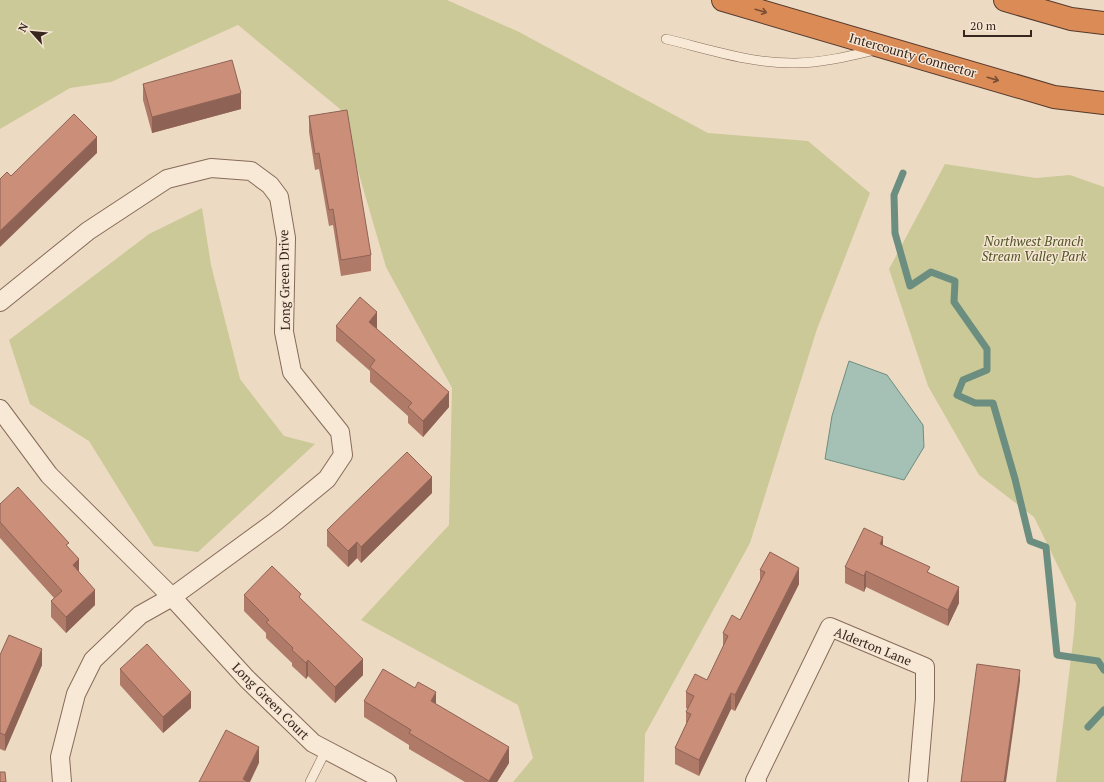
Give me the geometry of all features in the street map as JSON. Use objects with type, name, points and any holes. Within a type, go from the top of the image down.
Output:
[{"type":"highway","name":"Intercounty Connector","points":[[723,0],[1054,97],[1104,103]]},
{"type":"highway","points":[[1005,0],[1070,19],[1104,24]]},
{"type":"street","name":"Long Green Drive","points":[[0,302],[88,231],[167,179],[211,168],[251,171],[270,185],[279,197],[286,238],[284,332],[292,372],[340,432],[343,455],[327,479],[276,520],[172,597],[140,615],[93,660],[76,694],[60,757],[62,782]]},
{"type":"street","points":[[0,409],[49,475],[172,597]]},
{"type":"street","name":"Long Green Court","points":[[172,597],[247,679],[313,743],[387,782]]},
{"type":"street","name":"Alderton Lane","points":[[757,782],[755,781],[830,627],[925,667],[925,699],[918,782]]},
{"type":"lane","points":[[666,39],[752,60],[775,63],[797,63],[844,57],[887,48]]},
{"type":"lane","points":[[310,782],[326,750]]},
{"type":"green space","points":[[0,0],[447,0],[517,31],[708,133],[808,141],[870,193],[817,329],[750,543],[645,734],[644,782],[513,782],[533,758],[518,705],[361,620],[449,525],[452,388],[386,267],[340,109],[238,25],[111,82],[70,88],[0,129]]},
{"type":"green space","name":"Northwest Branch Stream Valley Park","points":[[945,164],[1036,178],[1070,175],[1104,187],[1104,782],[1056,782],[1074,633],[1076,603],[1034,517],[979,475],[928,386],[889,269]]},
{"type":"green space","points":[[202,208],[211,265],[240,379],[284,436],[315,444],[198,552],[154,546],[89,441],[30,404],[9,340],[149,234]]},
{"type":"shaded area","points":[[849,361],[887,375],[923,425],[924,447],[904,480],[825,459],[832,416]]},
{"type":"building","points":[[232,60],[241,93],[152,117],[143,84]]},
{"type":"building","points":[[347,110],[371,255],[341,260],[333,209],[329,210],[319,153],[315,154],[309,116]]},
{"type":"building","points":[[74,114],[97,137],[0,231],[0,179],[7,172],[11,176]]},
{"type":"building","points":[[360,297],[377,312],[369,322],[449,392],[423,421],[408,407],[412,403],[370,367],[375,360],[336,326]]},
{"type":"building","points":[[407,452],[432,477],[361,547],[357,542],[348,551],[327,530]]},
{"type":"building","points":[[18,487],[69,543],[66,545],[79,559],[73,565],[95,590],[66,617],[51,601],[62,591],[0,522],[0,504]]},
{"type":"building","points":[[864,528],[883,537],[880,544],[930,567],[927,572],[959,587],[948,610],[866,571],[864,576],[845,567]]},
{"type":"building","points":[[770,552],[799,568],[735,695],[731,693],[699,760],[675,748],[691,714],[686,712],[694,696],[686,692],[695,674],[707,680],[728,636],[723,633],[732,615],[740,620],[765,572],[760,570]]},
{"type":"building","points":[[272,566],[301,594],[299,597],[363,659],[335,687],[308,660],[306,663],[292,650],[293,648],[266,622],[269,620],[244,595]]},
{"type":"building","points":[[9,635],[42,649],[5,735],[0,733],[0,655]]},
{"type":"building","points":[[147,644],[191,692],[163,717],[120,669]]},
{"type":"building","points":[[977,664],[1020,670],[1004,782],[961,782]]},
{"type":"building","points":[[383,669],[415,688],[418,682],[436,692],[431,701],[509,747],[489,781],[409,733],[411,730],[364,701]]},
{"type":"building","points":[[226,730],[259,747],[243,779],[248,782],[199,782]]},
{"type":"building","points":[[0,772],[5,772],[6,782],[0,782]]},
{"type":"waterway","points":[[903,173],[894,195],[895,233],[910,286],[931,272],[955,281],[954,302],[987,349],[987,370],[963,380],[957,395],[975,403],[993,403],[1015,479],[1030,541],[1046,547],[1057,655],[1098,661],[1104,670]]},
{"type":"waterway","points":[[1088,727],[1104,710]]}]
